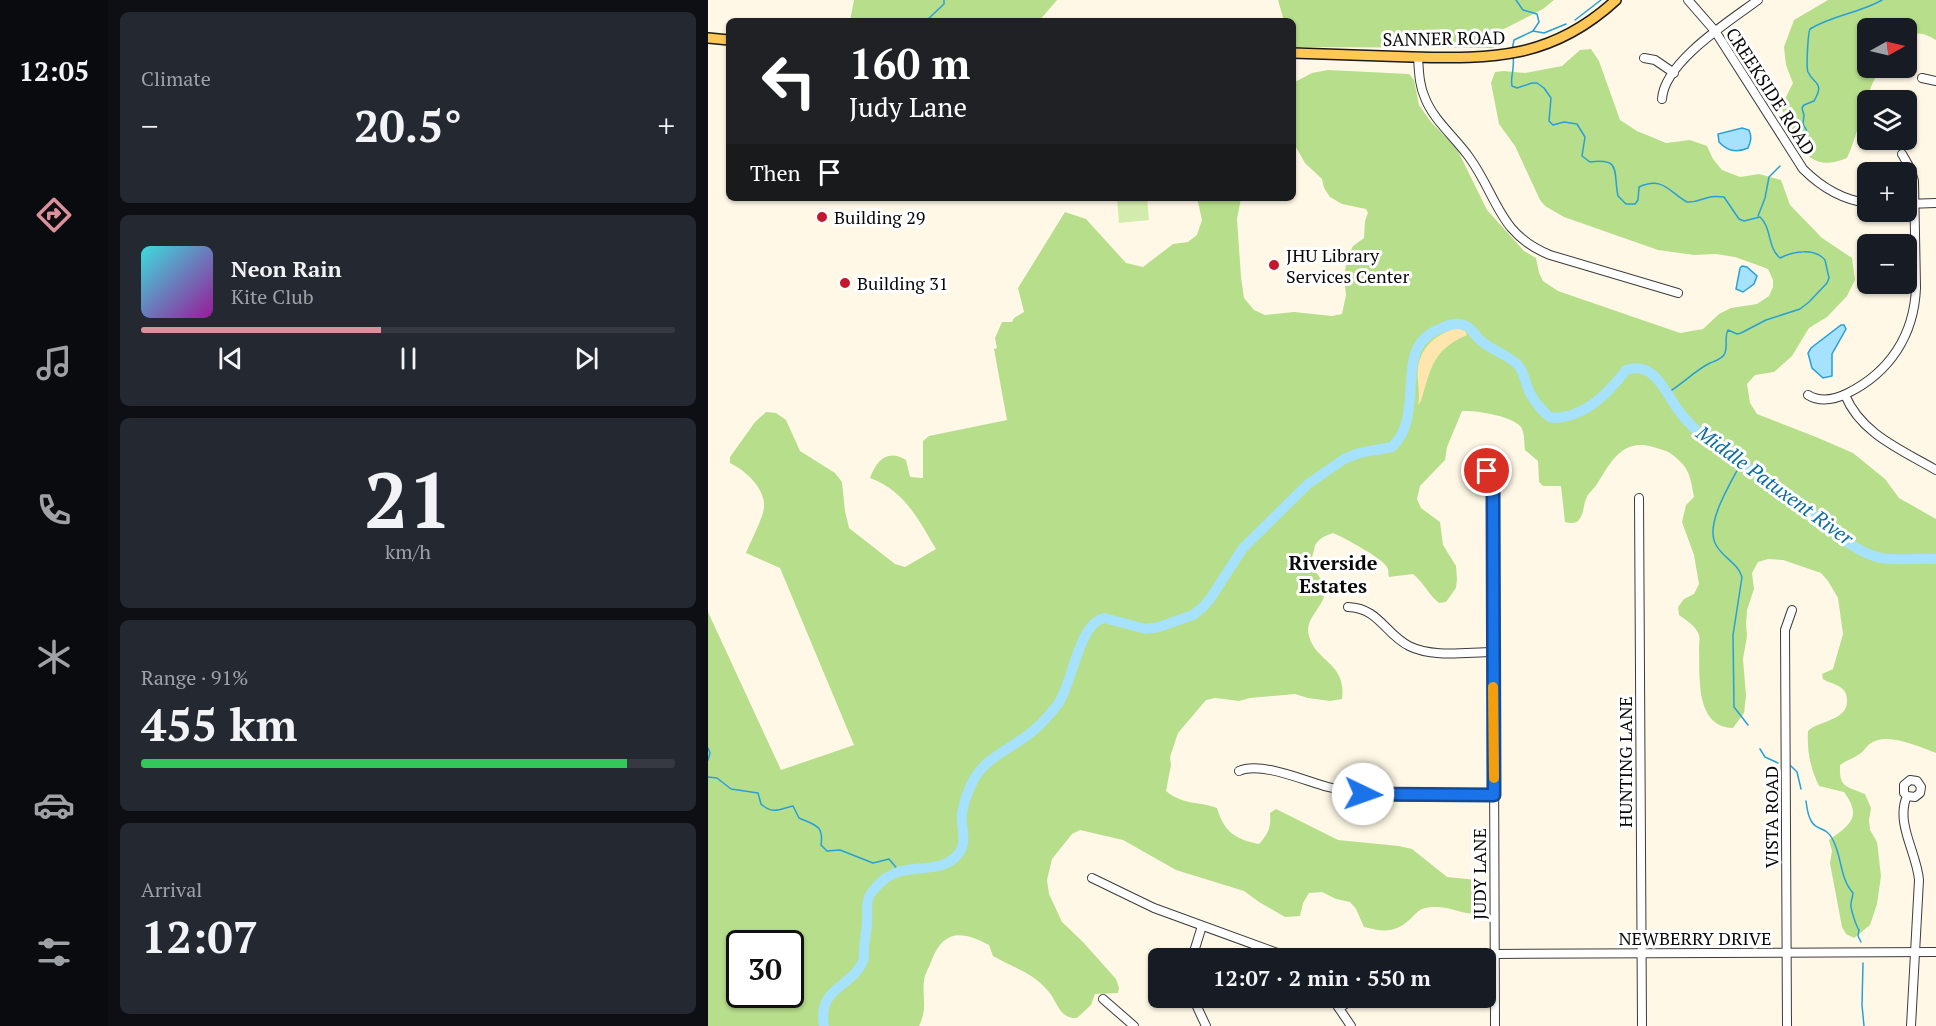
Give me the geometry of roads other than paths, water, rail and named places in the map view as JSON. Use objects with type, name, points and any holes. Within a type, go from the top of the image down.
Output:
[{"type":"main road","name":"SANNER ROAD","points":[[1296,53],[1479,58],[1506,55],[1546,45],[1574,31],[1616,0]]},
{"type":"main road","points":[[708,38],[726,40]]},
{"type":"street","name":"CREEKSIDE ROAD","points":[[1688,0],[1715,31],[1803,169],[1831,192],[1857,201]]},
{"type":"street","points":[[1662,99],[1664,87],[1695,47],[1758,0]]},
{"type":"street","points":[[1418,57],[1421,87],[1428,106],[1472,160],[1503,218],[1521,238],[1550,255],[1678,293]]},
{"type":"street","points":[[1644,58],[1655,60],[1674,73]]},
{"type":"street","points":[[1922,78],[1936,81]]},
{"type":"street","points":[[1902,154],[1907,162]]},
{"type":"street","points":[[1917,203],[1936,203]]},
{"type":"street","points":[[1808,395],[1826,400],[1845,395],[1882,370],[1899,349],[1910,326],[1915,302],[1912,222]]},
{"type":"street","points":[[1845,395],[1854,413],[1869,430],[1936,470]]},
{"type":"street","name":"JUDY LANE","points":[[1487,471],[1493,489],[1495,948]]},
{"type":"street","name":"HUNTING LANE","points":[[1639,498],[1642,1026]]},
{"type":"street","points":[[1348,607],[1368,611],[1399,639],[1418,649],[1435,652],[1493,652]]},
{"type":"street","name":"VISTA ROAD","points":[[1787,1026],[1785,630],[1792,610]]},
{"type":"street","points":[[1239,771],[1257,768],[1363,794],[1494,795]]},
{"type":"street","points":[[1907,796],[1903,808],[1904,824],[1917,862],[1919,880],[1911,1026]]},
{"type":"street","points":[[1092,878],[1154,908],[1263,948]]},
{"type":"street","points":[[1195,948],[1202,926]]},
{"type":"street","name":"NEWBERRY DRIVE","points":[[1496,954],[1936,952]]},
{"type":"street","points":[[1103,999],[1134,1026]]},
{"type":"street","points":[[1198,1008],[1206,1026]]},
{"type":"street","points":[[1339,1008],[1351,1026]]},
{"type":"street","name":"JUDY LANE","points":[[1495,1008],[1495,1026]]},
{"type":"water","points":[[1742,128],[1750,132],[1751,139],[1748,148],[1732,150],[1719,142],[1718,134]]},
{"type":"water","points":[[1742,266],[1747,267],[1757,276],[1754,284],[1743,292],[1736,289]]},
{"type":"water","points":[[1844,325],[1846,329],[1832,354],[1832,376],[1823,378],[1812,368],[1808,353],[1811,348]]},
{"type":"waterway","points":[[929,18],[944,4],[944,0]]},
{"type":"waterway","points":[[1512,50],[1514,40],[1533,31],[1539,22],[1537,14],[1523,10],[1516,0]]},
{"type":"waterway","points":[[1575,20],[1601,0]]},
{"type":"waterway","points":[[1806,144],[1808,133],[1803,124],[1802,108],[1814,101],[1819,90],[1807,69],[1810,29],[1827,20],[1882,0]]},
{"type":"waterway","points":[[1533,31],[1544,33],[1566,24]]},
{"type":"waterway","points":[[1513,57],[1512,86],[1517,88],[1537,83],[1544,88],[1551,98],[1549,121],[1553,125],[1564,122],[1577,124],[1585,137],[1582,156],[1590,162],[1600,161],[1612,164],[1618,196],[1626,204],[1635,204],[1638,200],[1639,187],[1654,183],[1660,184],[1687,202],[1724,197],[1739,219],[1744,221],[1760,217],[1764,221],[1773,249],[1780,258],[1810,252],[1825,260],[1829,278],[1809,302],[1800,309],[1766,320],[1741,333],[1737,334],[1728,330],[1723,357],[1704,366],[1667,393]]},
{"type":"waterway","points":[[1758,216],[1765,198],[1769,177],[1780,166]]},
{"type":"waterway","name":"Middle Patuxent River","points":[[824,1026],[823,1013],[830,995],[859,969],[864,959],[867,905],[871,894],[888,877],[910,869],[942,865],[951,861],[959,853],[963,844],[962,813],[974,779],[986,764],[1027,736],[1047,718],[1058,704],[1082,642],[1095,623],[1104,618],[1146,629],[1193,615],[1210,599],[1243,548],[1308,484],[1344,459],[1359,453],[1392,447],[1402,434],[1407,418],[1415,354],[1421,342],[1442,327],[1456,324],[1466,326],[1484,343],[1514,361],[1524,375],[1535,401],[1552,418],[1564,417],[1585,409],[1603,396],[1626,370],[1636,368],[1645,370],[1658,380],[1682,415],[1706,439],[1799,502],[1847,542],[1881,558],[1936,559]]},
{"type":"waterway","points":[[1741,463],[1720,504],[1713,526],[1713,536],[1719,550],[1737,568],[1742,577],[1733,635],[1734,707],[1748,725]]},
{"type":"waterway","points":[[708,748],[710,753],[708,760]]},
{"type":"waterway","points":[[1760,749],[1765,757],[1778,763]]},
{"type":"waterway","points":[[1791,766],[1797,772],[1801,789]]},
{"type":"waterway","points":[[708,777],[717,778],[731,789],[758,793],[761,804],[769,809],[777,810],[793,806],[799,818],[814,824],[820,830],[821,845],[827,851],[840,850],[873,863],[889,859],[899,871]]},
{"type":"waterway","points":[[1806,801],[1808,813],[1814,825],[1826,831],[1836,847],[1846,881],[1853,893],[1851,909],[1861,942]]},
{"type":"waterway","points":[[1863,963],[1864,1026]]},
{"type":"place","name":"Building 29","points":[[822,217]]},
{"type":"place","name":"JHU Library Services Center","points":[[1274,265]]},
{"type":"place","name":"Building 31","points":[[845,283]]},
{"type":"district","name":"Riverside Estates","points":[[1333,574]]}]
